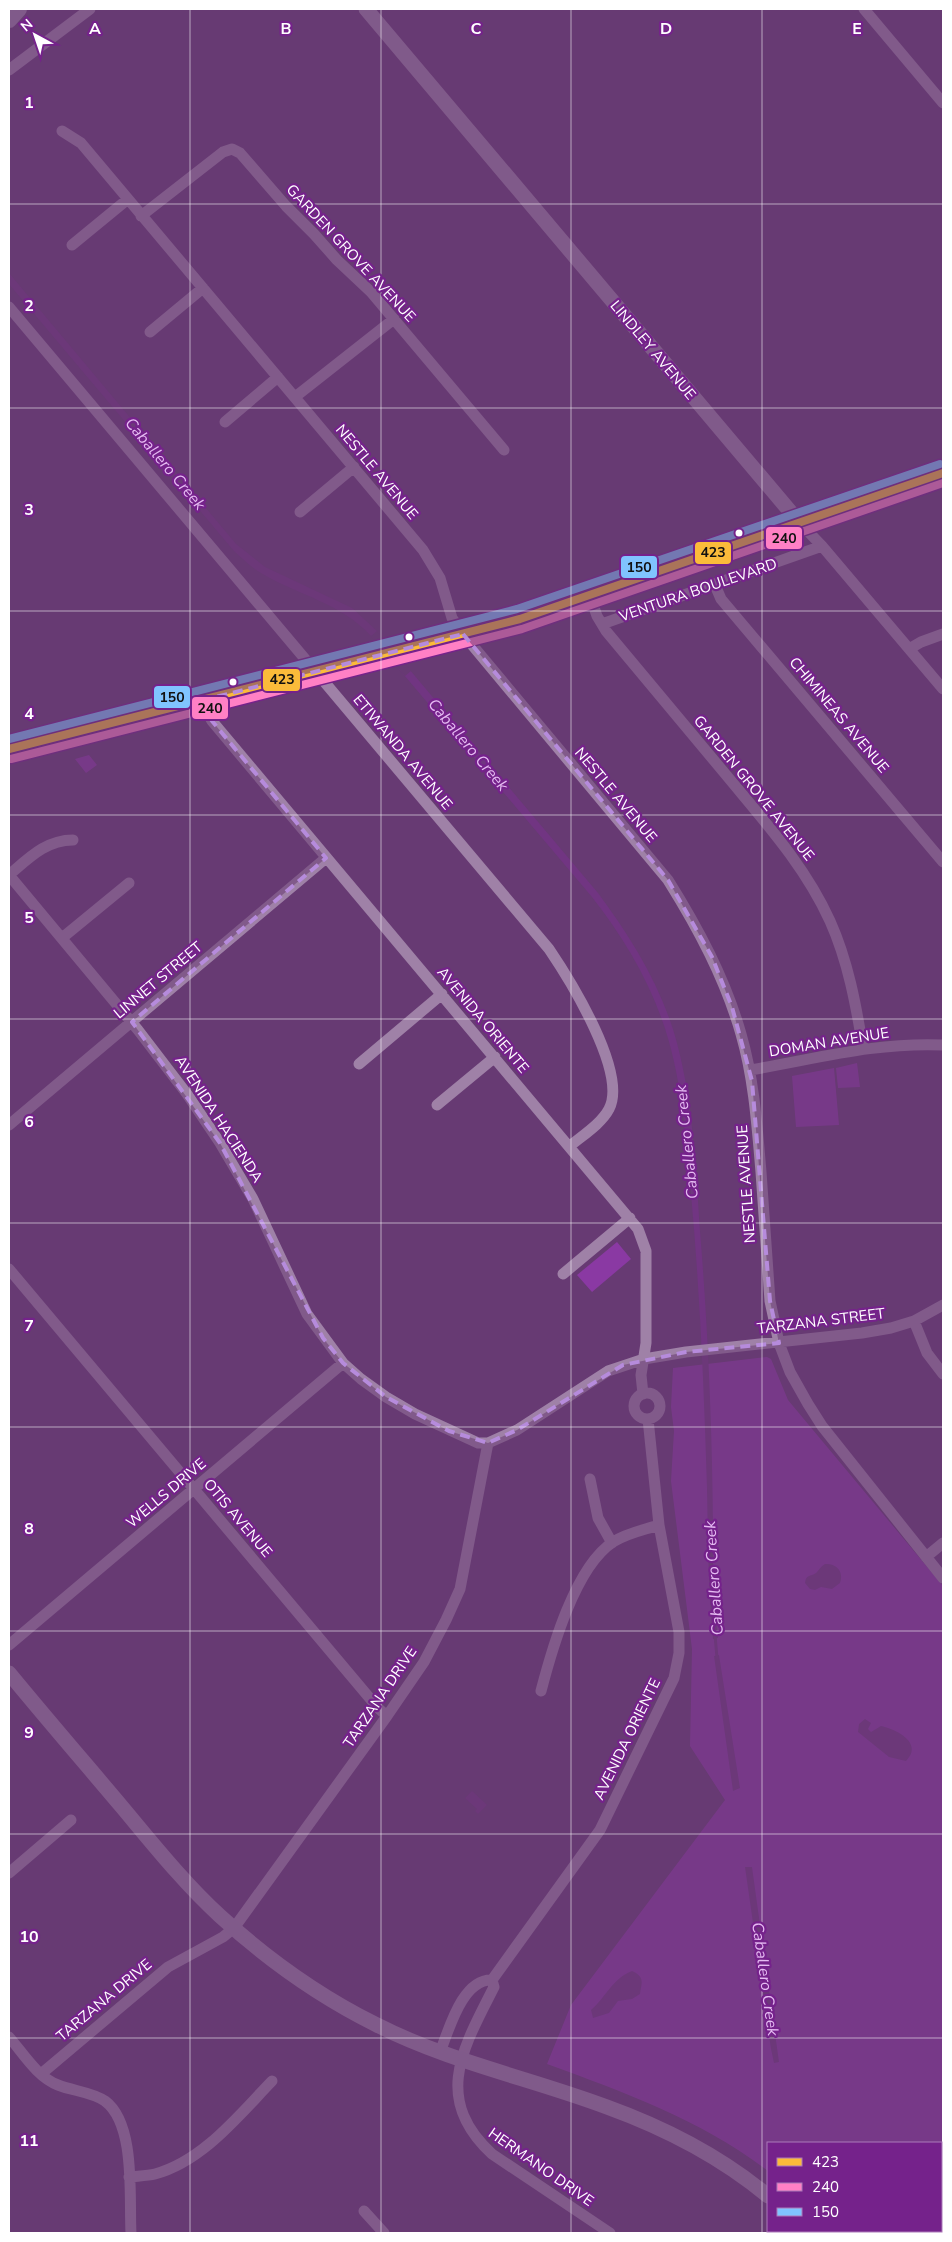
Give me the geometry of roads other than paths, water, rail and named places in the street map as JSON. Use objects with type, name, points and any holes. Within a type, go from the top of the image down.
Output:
[{"type":"highway","points":[[9,20],[19,9]]},
{"type":"main road","name":"LINDLEY AVENUE","points":[[366,9],[799,522]]},
{"type":"main road","name":"VENTURA BOULEVARD","points":[[9,750],[520,619],[943,473]]},
{"type":"main road","points":[[9,1673],[170,1864],[234,1928],[280,1965],[330,2000],[376,2024],[440,2052],[607,2107],[645,2122],[711,2156],[764,2193]]},
{"type":"street","points":[[9,70],[90,9]]},
{"type":"street","points":[[864,9],[943,103]]},
{"type":"street","name":"NESTLE AVENUE","points":[[62,131],[81,144],[432,562],[446,593],[452,618],[463,634],[633,838],[672,887],[692,919],[712,957],[732,1007],[750,1070],[756,1106],[770,1300],[779,1342],[799,1388],[822,1426],[943,1578]]},
{"type":"street","name":"GARDEN GROVE AVENUE","points":[[141,216],[223,152],[232,149],[240,153],[286,206],[371,292],[504,450]]},
{"type":"street","points":[[72,245],[128,199]]},
{"type":"street","points":[[150,332],[203,288]]},
{"type":"street","name":"ETIWANDA AVENUE","points":[[9,307],[549,949],[570,981],[594,1028],[611,1073],[614,1096],[603,1118],[570,1146]]},
{"type":"street","points":[[295,397],[394,319]]},
{"type":"street","points":[[225,422],[278,377]]},
{"type":"street","points":[[300,512],[354,467]]},
{"type":"street","name":"LINDLEY AVENUE","points":[[799,522],[822,546],[943,689]]},
{"type":"street","name":"VENTURA BOULEVARD","points":[[602,624],[822,546]]},
{"type":"street","name":"CHIMINEAS AVENUE","points":[[715,585],[721,599],[943,862]]},
{"type":"street","name":"GARDEN GROVE AVENUE","points":[[590,596],[602,624],[783,843],[811,883],[830,922],[844,958],[855,999],[863,1048]]},
{"type":"street","points":[[909,649],[921,642],[943,634]]},
{"type":"street","name":"AVENIDA ORIENTE","points":[[200,701],[212,721],[630,1218],[638,1229],[646,1251],[646,1343],[641,1375],[643,1394],[637,1398],[634,1408],[640,1417],[648,1419],[660,1525],[679,1632],[674,1678],[600,1830],[492,1980]]},
{"type":"street","name":"AVENIDA HACIENDA","points":[[73,840],[55,842],[40,849],[9,875],[167,1065],[220,1143],[253,1199],[307,1314],[343,1363],[386,1397],[415,1414],[478,1443],[488,1443]]},
{"type":"street","name":"LINNET STREET","points":[[9,1125],[326,858]]},
{"type":"street","points":[[62,938],[128,883]]},
{"type":"street","points":[[359,1064],[442,994]]},
{"type":"street","points":[[382,1044],[390,1054]]},
{"type":"street","name":"DOMAN AVENUE","points":[[750,1070],[863,1048],[914,1044],[943,1045]]},
{"type":"street","points":[[437,1105],[495,1057]]},
{"type":"street","points":[[563,1274],[630,1218]]},
{"type":"street","name":"OTIS AVENUE","points":[[9,1269],[378,1708],[387,1716]]},
{"type":"street","name":"TARZANA STREET","points":[[644,1359],[697,1351],[862,1333],[914,1321],[943,1305]]},
{"type":"street","points":[[914,1321],[927,1353],[943,1374]]},
{"type":"street","points":[[488,1443],[517,1430],[608,1371],[644,1359]]},
{"type":"street","name":"WELLS DRIVE","points":[[9,1645],[343,1363]]},
{"type":"street","points":[[643,1394],[655,1396],[659,1404],[655,1415],[648,1419]]},
{"type":"street","name":"TARZANA DRIVE","points":[[41,2074],[168,1966],[223,1938],[234,1928],[387,1716],[424,1662],[460,1589],[488,1443]]},
{"type":"street","points":[[590,1479],[598,1518],[612,1543]]},
{"type":"street","points":[[541,1691],[553,1645],[583,1577],[595,1559],[612,1543],[660,1525]]},
{"type":"street","points":[[926,1557],[943,1543]]},
{"type":"street","points":[[9,1873],[71,1820]]},
{"type":"street","name":"AVENIDA ORIENTE","points":[[440,2052],[455,2014],[467,1993],[486,1980],[492,1980]]},
{"type":"street","name":"AVENIDA ORIENTE","points":[[462,2060],[480,2014],[494,1987],[492,1980]]},
{"type":"street","points":[[9,2037],[41,2074],[57,2084],[105,2101],[116,2113],[124,2128],[129,2176],[130,2233]]},
{"type":"street","name":"HERMANO DRIVE","points":[[462,2060],[457,2088],[459,2107],[467,2127],[476,2140],[492,2154],[610,2233]]},
{"type":"street","points":[[129,2176],[154,2174],[174,2167],[190,2158],[222,2132],[272,2081]]},
{"type":"street","points":[[364,2211],[384,2233]]},
{"type":"water","points":[[9,273],[236,544],[265,567],[352,608],[377,631],[598,893],[623,928],[645,964],[663,1002],[677,1043],[687,1089],[693,1136],[709,1368],[713,1506],[713,1598],[718,1638],[713,1639],[710,1602],[701,1342],[694,1231],[684,1127],[674,1060],[661,1017],[640,969],[613,925],[592,897],[371,636],[346,615],[261,573],[250,566],[234,551],[9,284]]},
{"type":"water","points":[[825,1564],[833,1565],[839,1569],[841,1575],[840,1583],[832,1589],[821,1587],[815,1590],[810,1589],[805,1583],[806,1578],[816,1573]]},
{"type":"water","points":[[719,1655],[740,1788],[733,1791],[714,1656]]},
{"type":"water","points":[[865,1719],[871,1723],[868,1729],[871,1732],[881,1726],[894,1730],[906,1738],[912,1748],[911,1754],[906,1761],[889,1757],[858,1732],[859,1724]]},
{"type":"water","points":[[472,1791],[487,1805],[478,1814],[475,1811],[477,1809],[465,1798]]},
{"type":"water","points":[[745,1867],[752,1867],[779,2062],[774,2063],[771,2049]]},
{"type":"water","points":[[632,1971],[641,1978],[640,1994],[632,1999],[618,2001],[609,2013],[593,2018],[591,2010],[620,1978]]},
{"type":"waterway","name":"Caballero Creek","points":[[715,1635],[717,1658]]}]
